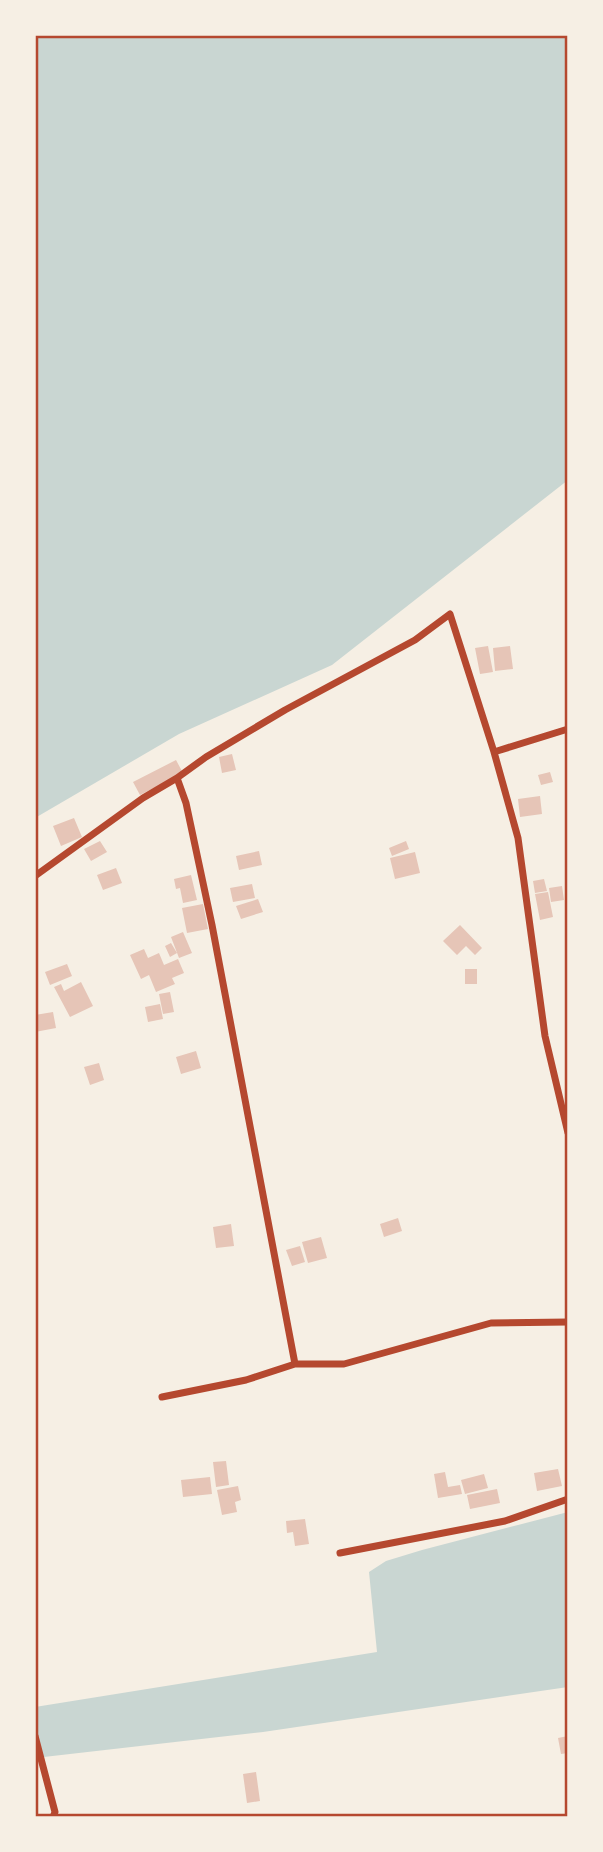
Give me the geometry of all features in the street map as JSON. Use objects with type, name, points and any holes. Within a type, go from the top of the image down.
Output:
[{"type":"street","points":[[35,876],[143,797],[177,778],[206,757],[285,710],[415,640],[450,614],[518,838],[545,1036],[568,1133]]},
{"type":"street","points":[[494,752],[568,729]]},
{"type":"street","points":[[177,778],[186,803],[212,925],[295,1364]]},
{"type":"street","points":[[162,1396],[246,1380],[295,1364],[344,1364],[491,1323],[568,1322]]},
{"type":"street","points":[[340,1553],[505,1521],[568,1499]]},
{"type":"street","points":[[35,1736],[55,1812],[53,1817]]},
{"type":"shaded area","points":[[35,35],[568,35],[568,480],[332,665],[179,734],[35,818]]},
{"type":"shaded area","points":[[568,1512],[568,1687],[263,1732],[35,1758],[35,1707],[377,1652],[369,1572],[386,1561],[422,1550]]},
{"type":"building","points":[[488,646],[493,672],[480,674],[475,648]]},
{"type":"building","points":[[510,646],[513,669],[495,671],[493,648]]},
{"type":"building","points":[[232,754],[236,770],[222,773],[219,757]]},
{"type":"building","points":[[176,760],[183,773],[140,795],[133,782]]},
{"type":"building","points":[[550,772],[553,782],[541,785],[538,775]]},
{"type":"building","points":[[540,796],[542,814],[520,817],[518,799]]},
{"type":"building","points":[[74,818],[82,837],[61,846],[53,826]]},
{"type":"building","points":[[100,841],[107,852],[91,861],[84,849]]},
{"type":"building","points":[[406,841],[409,849],[392,856],[389,848]]},
{"type":"building","points":[[259,851],[262,865],[239,870],[236,856]]},
{"type":"building","points":[[415,852],[420,873],[395,879],[390,858]]},
{"type":"building","points":[[116,868],[122,883],[103,890],[97,875]]},
{"type":"building","points":[[191,875],[197,900],[183,903],[180,888],[176,889],[174,879]]},
{"type":"building","points":[[544,879],[547,891],[535,893],[533,881]]},
{"type":"building","points":[[252,884],[255,898],[233,902],[230,888]]},
{"type":"building","points":[[562,886],[564,900],[551,902],[549,888]]},
{"type":"building","points":[[548,892],[553,917],[540,920],[535,894]]},
{"type":"building","points":[[258,899],[263,912],[241,919],[236,906]]},
{"type":"building","points":[[203,904],[208,929],[187,933],[182,908]]},
{"type":"building","points":[[460,925],[482,948],[475,955],[466,946],[457,955],[443,941]]},
{"type":"building","points":[[183,932],[192,953],[179,958],[171,937]]},
{"type":"building","points":[[171,943],[177,953],[170,957],[165,946]]},
{"type":"building","points":[[144,949],[148,958],[159,953],[164,965],[178,959],[184,973],[172,978],[175,984],[156,992],[149,975],[141,979],[130,955]]},
{"type":"building","points":[[67,964],[72,976],[50,985],[45,972]]},
{"type":"building","points":[[465,969],[477,969],[477,984],[465,984]]},
{"type":"building","points":[[81,982],[93,1006],[70,1017],[54,987],[61,984],[64,991]]},
{"type":"building","points":[[170,992],[174,1012],[163,1014],[159,994]]},
{"type":"building","points":[[160,1004],[163,1019],[148,1022],[145,1007]]},
{"type":"building","points":[[53,1012],[56,1028],[35,1032],[35,1015]]},
{"type":"building","points":[[196,1051],[201,1068],[181,1074],[176,1057]]},
{"type":"building","points":[[99,1063],[104,1080],[90,1085],[84,1067]]},
{"type":"building","points":[[398,1218],[402,1231],[384,1237],[380,1224]]},
{"type":"building","points":[[231,1224],[234,1246],[216,1248],[213,1227]]},
{"type":"building","points":[[321,1237],[327,1258],[308,1263],[302,1242]]},
{"type":"building","points":[[300,1246],[305,1262],[292,1266],[286,1250]]},
{"type":"building","points":[[226,1461],[229,1485],[216,1487],[213,1462]]},
{"type":"building","points":[[558,1469],[562,1486],[537,1491],[534,1473]]},
{"type":"building","points":[[445,1472],[448,1487],[460,1485],[462,1494],[438,1498],[434,1474]]},
{"type":"building","points":[[484,1474],[488,1488],[465,1494],[461,1480]]},
{"type":"building","points":[[210,1477],[212,1494],[183,1497],[181,1480]]},
{"type":"building","points":[[238,1486],[241,1500],[235,1502],[237,1512],[222,1515],[217,1490]]},
{"type":"building","points":[[497,1489],[500,1503],[470,1509],[467,1495]]},
{"type":"building","points":[[305,1519],[309,1544],[295,1546],[293,1532],[287,1533],[286,1521]]},
{"type":"building","points":[[568,1736],[568,1753],[561,1754],[558,1738]]},
{"type":"building","points":[[256,1772],[260,1801],[247,1803],[243,1774]]}]
